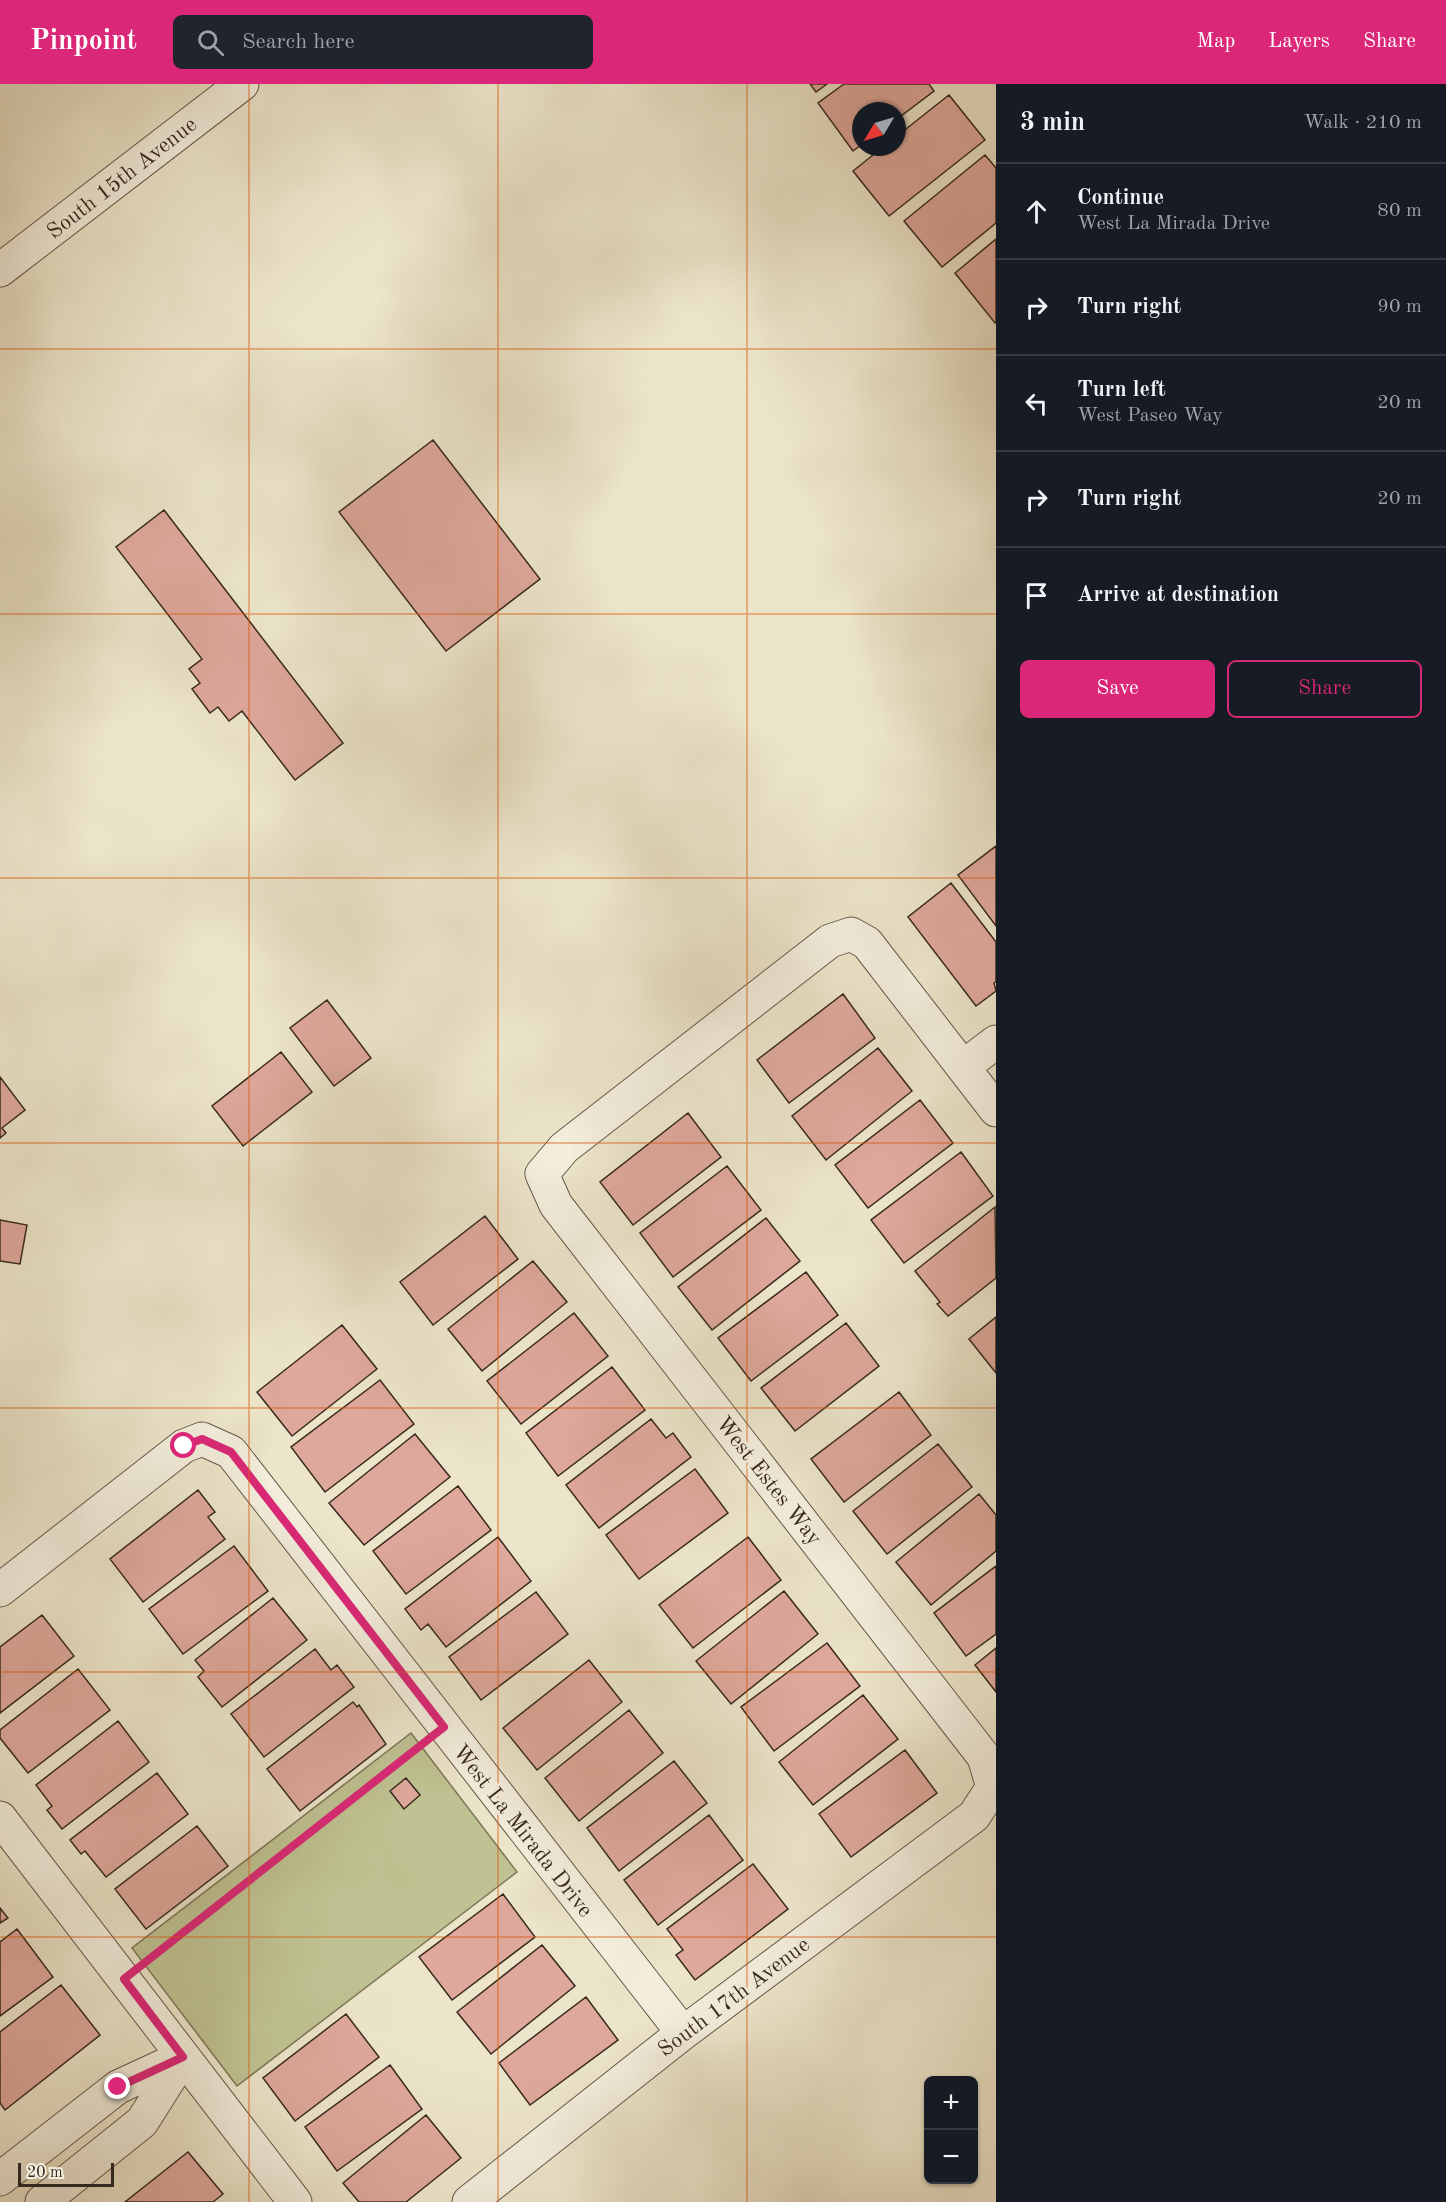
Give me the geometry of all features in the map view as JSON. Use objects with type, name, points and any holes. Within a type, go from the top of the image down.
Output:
[{"type":"street","name":"South 15th Avenue","points":[[0,270],[242,84]]},
{"type":"street","name":"West Estes Way","points":[[963,1067],[867,943],[851,934],[830,941],[564,1148],[542,1174],[556,1205],[984,1756],[993,1787]]},
{"type":"street","points":[[996,1042],[963,1067],[996,1110]]},
{"type":"street","name":"West La Mirada Drive","points":[[0,1590],[184,1446],[202,1439],[231,1452],[682,2033]]},
{"type":"street","name":"South 17th Avenue","points":[[469,2202],[682,2033],[974,1816],[993,1787]]},
{"type":"street","points":[[0,1818],[295,2202]]},
{"type":"street","points":[[0,2179],[118,2087],[183,2057]]},
{"type":"street","points":[[42,2202],[142,2122],[183,2057]]},
{"type":"street","points":[[72,2123],[98,2158]]},
{"type":"path","points":[[124,1979],[444,1727]]},
{"type":"green space","points":[[411,1733],[517,1872],[237,2086],[132,1948]]},
{"type":"building","points":[[810,84],[827,84],[816,92]]},
{"type":"building","points":[[844,84],[929,84],[934,91],[906,112],[906,102],[852,102],[852,150],[818,103]]},
{"type":"building","points":[[949,95],[985,140],[889,216],[853,171],[872,156],[906,156],[906,129]]},
{"type":"building","points":[[985,155],[996,168],[996,223],[942,267],[904,221]]},
{"type":"building","points":[[996,239],[996,322],[995,323],[955,273]]},
{"type":"building","points":[[433,440],[540,579],[446,651],[339,512]]},
{"type":"building","points":[[164,510],[343,743],[295,780],[242,711],[229,721],[218,707],[210,713],[192,689],[200,683],[189,669],[202,659],[116,547]]},
{"type":"building","points":[[996,846],[996,926],[958,875]]},
{"type":"building","points":[[951,883],[996,942],[996,982],[994,983],[996,991],[976,1006],[908,917]]},
{"type":"building","points":[[843,994],[875,1038],[789,1103],[757,1060]]},
{"type":"building","points":[[327,1000],[371,1058],[334,1086],[290,1028]]},
{"type":"building","points":[[878,1048],[912,1091],[826,1160],[792,1116]]},
{"type":"building","points":[[281,1052],[312,1092],[243,1146],[212,1106]]},
{"type":"building","points":[[0,1077],[25,1110],[2,1128],[6,1133],[0,1138]]},
{"type":"building","points":[[920,1100],[953,1143],[868,1208],[835,1165]]},
{"type":"building","points":[[688,1113],[721,1157],[633,1225],[600,1182]]},
{"type":"building","points":[[961,1152],[993,1196],[904,1263],[871,1220]]},
{"type":"building","points":[[727,1166],[761,1210],[673,1277],[640,1233]]},
{"type":"building","points":[[995,1207],[996,1278],[948,1316],[937,1304],[940,1302],[915,1271]]},
{"type":"building","points":[[485,1216],[518,1259],[433,1325],[400,1282]]},
{"type":"building","points":[[766,1218],[800,1261],[712,1330],[678,1287]]},
{"type":"building","points":[[0,1220],[27,1225],[20,1264],[0,1261]]},
{"type":"building","points":[[533,1261],[567,1302],[482,1371],[448,1329]]},
{"type":"building","points":[[806,1272],[838,1315],[751,1381],[718,1338]]},
{"type":"building","points":[[574,1313],[608,1356],[521,1424],[487,1381]]},
{"type":"building","points":[[996,1317],[996,1373],[969,1339]]},
{"type":"building","points":[[846,1323],[879,1366],[795,1431],[761,1388]]},
{"type":"building","points":[[342,1325],[377,1369],[292,1436],[257,1392]]},
{"type":"building","points":[[612,1367],[645,1410],[558,1476],[526,1433]]},
{"type":"building","points":[[380,1380],[414,1424],[325,1492],[291,1447]]},
{"type":"building","points":[[899,1392],[931,1435],[844,1502],[811,1459]]},
{"type":"building","points":[[651,1419],[666,1438],[673,1433],[691,1457],[599,1528],[566,1485]]},
{"type":"building","points":[[415,1434],[450,1477],[364,1545],[329,1503]]},
{"type":"building","points":[[938,1444],[972,1487],[887,1554],[853,1511]]},
{"type":"building","points":[[695,1469],[728,1513],[639,1579],[606,1535]]},
{"type":"building","points":[[458,1486],[491,1530],[406,1594],[373,1551]]},
{"type":"building","points":[[198,1490],[215,1512],[208,1517],[225,1539],[143,1602],[110,1559]]},
{"type":"building","points":[[979,1494],[996,1515],[996,1551],[931,1605],[896,1562]]},
{"type":"building","points":[[498,1537],[531,1581],[446,1647],[428,1624],[421,1630],[405,1609]]},
{"type":"building","points":[[748,1537],[781,1580],[693,1648],[659,1605]]},
{"type":"building","points":[[234,1546],[268,1591],[183,1654],[149,1609]]},
{"type":"building","points":[[996,1566],[996,1634],[966,1656],[934,1613]]},
{"type":"building","points":[[784,1591],[818,1634],[731,1704],[696,1661]]},
{"type":"building","points":[[536,1592],[568,1634],[481,1700],[449,1657]]},
{"type":"building","points":[[273,1598],[307,1640],[222,1707],[198,1677],[204,1671],[195,1660]]},
{"type":"building","points":[[42,1615],[74,1656],[0,1713],[0,1647]]},
{"type":"building","points":[[827,1643],[860,1686],[774,1751],[741,1707]]},
{"type":"building","points":[[996,1648],[996,1692],[975,1665]]},
{"type":"building","points":[[315,1649],[331,1670],[337,1665],[354,1687],[264,1757],[231,1714]]},
{"type":"building","points":[[589,1660],[622,1702],[537,1770],[503,1728]]},
{"type":"building","points":[[78,1669],[110,1710],[28,1773],[0,1738],[0,1730]]},
{"type":"building","points":[[863,1695],[898,1739],[813,1805],[779,1762]]},
{"type":"building","points":[[353,1702],[357,1707],[359,1705],[386,1744],[300,1811],[267,1769]]},
{"type":"building","points":[[629,1710],[663,1753],[579,1821],[545,1778]]},
{"type":"building","points":[[118,1721],[149,1762],[62,1829],[47,1810],[52,1806],[36,1785]]},
{"type":"building","points":[[905,1750],[937,1793],[851,1857],[819,1814]]},
{"type":"building","points":[[674,1761],[707,1803],[619,1871],[587,1828]]},
{"type":"building","points":[[157,1773],[188,1814],[106,1877],[85,1851],[81,1854],[70,1840]]},
{"type":"building","points":[[406,1778],[420,1795],[404,1809],[390,1791]]},
{"type":"building","points":[[709,1815],[743,1860],[658,1925],[624,1880]]},
{"type":"building","points":[[197,1826],[228,1866],[146,1929],[115,1889]]},
{"type":"building","points":[[753,1864],[788,1909],[695,1980],[676,1955],[683,1950],[667,1929]]},
{"type":"building","points":[[503,1894],[535,1937],[452,2000],[419,1957]]},
{"type":"building","points":[[0,1908],[8,1918],[0,1923]]},
{"type":"building","points":[[17,1929],[53,1977],[0,2016],[0,1942]]},
{"type":"building","points":[[542,1945],[575,1986],[491,2054],[457,2012]]},
{"type":"building","points":[[61,1985],[100,2035],[5,2110],[0,2103],[0,2032]]},
{"type":"building","points":[[586,1997],[618,2040],[530,2105],[499,2063]]},
{"type":"building","points":[[346,2014],[379,2057],[295,2121],[263,2078]]},
{"type":"building","points":[[390,2065],[422,2109],[337,2171],[305,2127]]},
{"type":"building","points":[[426,2115],[461,2158],[406,2202],[359,2202],[343,2183]]},
{"type":"building","points":[[188,2152],[223,2194],[213,2202],[125,2202]]},
{"type":"route","points":[[118,2087],[183,2057],[124,1979],[444,1727],[231,1452],[202,1439],[184,1446]]}]
